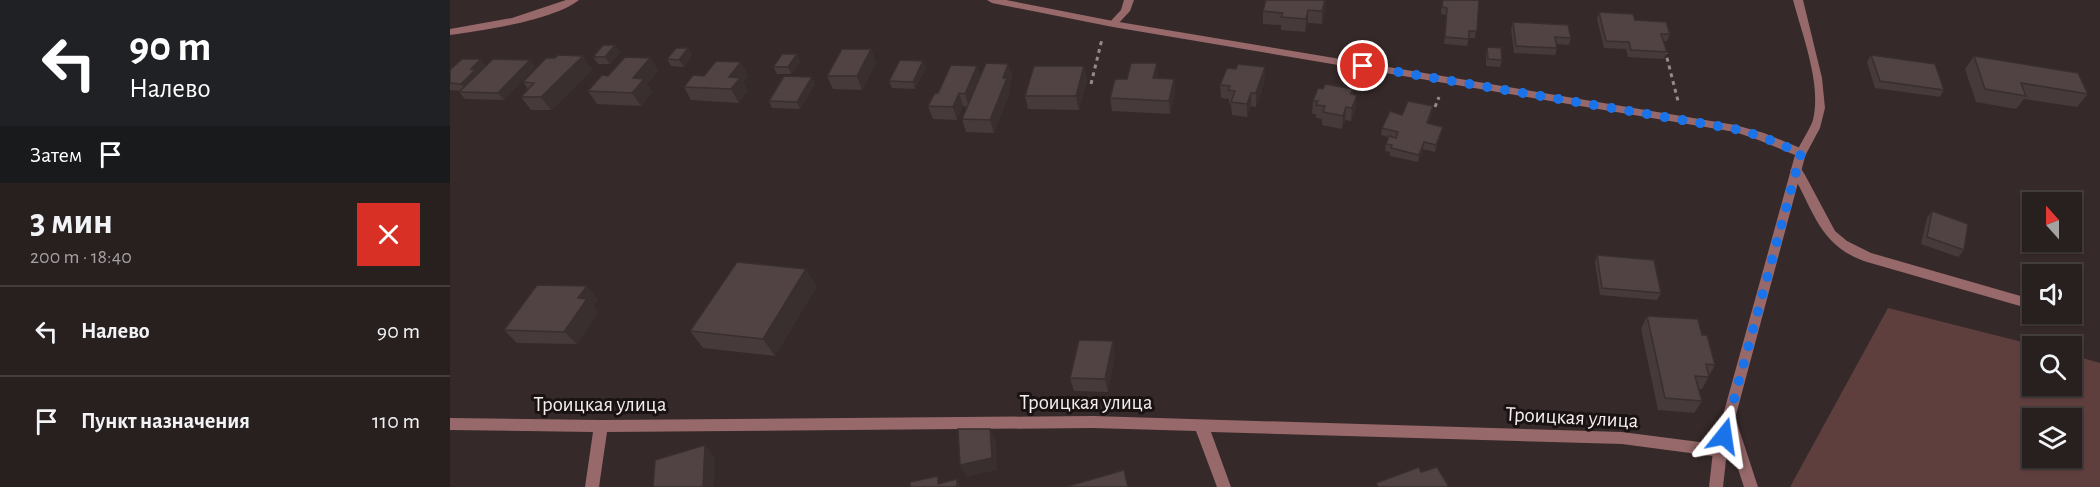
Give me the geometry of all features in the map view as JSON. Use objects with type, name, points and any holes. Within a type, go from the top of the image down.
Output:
[{"type":"street","points":[[450,32],[485,28],[530,17],[574,0]]},
{"type":"street","points":[[993,0],[1113,24],[1735,129],[1760,136],[1801,153]]},
{"type":"street","points":[[1113,24],[1125,11],[1129,0]]},
{"type":"street","points":[[1716,487],[1720,451],[1796,171],[1801,153],[1818,119],[1820,102],[1818,82],[1798,0]]},
{"type":"street","points":[[1796,171],[1809,189],[1832,235],[1846,247],[1867,257],[2022,302]]},
{"type":"street","points":[[1729,420],[1751,487]]},
{"type":"street","name":"Троицкая улица","points":[[450,424],[601,426],[1081,422],[1622,438],[1720,451]]},
{"type":"street","points":[[1201,425],[1224,487]]},
{"type":"street","points":[[592,487],[601,426]]},
{"type":"path","points":[[1091,84],[1104,34],[1113,24]]},
{"type":"path","points":[[1662,41],[1684,121]]},
{"type":"shaded area","points":[[1888,308],[2022,342],[2022,396],[2082,396],[2082,358],[2100,363],[2100,487],[1790,487]]},
{"type":"building","points":[[1266,0],[1325,0],[1322,11],[1308,10],[1306,19],[1281,17],[1283,13],[1263,11]]},
{"type":"building","points":[[1443,0],[1479,0],[1477,31],[1469,31],[1469,39],[1445,37],[1447,8],[1442,7]]},
{"type":"building","points":[[1599,12],[1633,14],[1635,20],[1666,22],[1670,34],[1661,34],[1667,52],[1631,50],[1629,42],[1606,41]]},
{"type":"building","points":[[1513,22],[1568,25],[1571,38],[1555,37],[1557,48],[1516,46]]},
{"type":"building","points":[[603,45],[615,45],[605,57],[593,57]]},
{"type":"building","points":[[1487,47],[1501,48],[1502,60],[1488,59]]},
{"type":"building","points":[[676,48],[688,48],[679,60],[667,59]]},
{"type":"building","points":[[842,49],[871,49],[857,76],[827,76]]},
{"type":"building","points":[[782,54],[797,54],[788,67],[773,67]]},
{"type":"building","points":[[558,55],[583,56],[541,97],[521,97],[534,83],[523,82],[546,58],[555,58]]},
{"type":"building","points":[[1871,55],[1935,64],[1944,90],[1880,81]]},
{"type":"building","points":[[1974,56],[2078,73],[2088,94],[2021,83],[2026,96],[1985,89]]},
{"type":"building","points":[[625,57],[650,58],[633,78],[644,79],[632,93],[588,91],[602,75],[608,76]]},
{"type":"building","points":[[462,59],[481,59],[471,69],[476,69],[461,84],[450,83],[450,70]]},
{"type":"building","points":[[493,59],[530,60],[498,93],[459,92]]},
{"type":"building","points":[[900,60],[923,61],[913,82],[889,81]]},
{"type":"building","points":[[716,61],[741,62],[729,77],[740,78],[731,89],[684,87],[693,75],[704,76]]},
{"type":"building","points":[[986,63],[1008,64],[1003,78],[1007,78],[990,120],[962,119]]},
{"type":"building","points":[[1131,63],[1157,63],[1153,78],[1174,79],[1169,101],[1110,98],[1115,79],[1127,79]]},
{"type":"building","points":[[1238,64],[1265,67],[1256,93],[1251,93],[1247,104],[1231,102],[1235,91],[1228,90],[1230,86],[1220,85],[1227,68],[1236,69]]},
{"type":"building","points":[[951,65],[977,66],[965,94],[959,93],[953,107],[928,106],[935,93],[938,93]]},
{"type":"building","points":[[1034,66],[1084,66],[1076,96],[1025,96]]},
{"type":"building","points":[[784,76],[812,77],[797,102],[769,101]]},
{"type":"building","points":[[1325,84],[1353,89],[1351,94],[1357,95],[1352,108],[1346,107],[1343,116],[1323,112],[1325,106],[1316,105],[1318,101],[1313,101],[1318,88],[1323,89]]},
{"type":"building","points":[[1408,101],[1433,106],[1427,123],[1443,127],[1436,145],[1424,142],[1419,155],[1391,148],[1392,145],[1386,144],[1389,136],[1396,138],[1398,132],[1382,128],[1390,111],[1402,115]]},
{"type":"building","points":[[1932,211],[1968,224],[1964,250],[1927,237]]},
{"type":"building","points":[[1597,255],[1654,260],[1661,293],[1602,288]]},
{"type":"building","points":[[737,262],[806,269],[763,339],[690,331]]},
{"type":"building","points":[[537,285],[587,286],[578,298],[587,299],[564,332],[504,330]]},
{"type":"building","points":[[1647,316],[1698,319],[1702,335],[1707,335],[1715,365],[1706,364],[1709,377],[1695,376],[1702,401],[1665,398]]},
{"type":"building","points":[[1079,340],[1113,341],[1105,379],[1070,378]]},
{"type":"building","points":[[958,429],[990,429],[992,458],[960,465]]},
{"type":"building","points":[[705,445],[703,487],[653,487],[655,460]]},
{"type":"building","points":[[1419,467],[1421,472],[1437,467],[1449,487],[1378,487],[1376,483]]},
{"type":"building","points":[[1124,470],[1128,487],[1065,487]]},
{"type":"building","points":[[938,476],[938,484],[957,479],[957,487],[910,487],[910,482]]},
{"type":"route","points":[[1363,66],[1735,129],[1760,136],[1801,153],[1724,436]]}]
